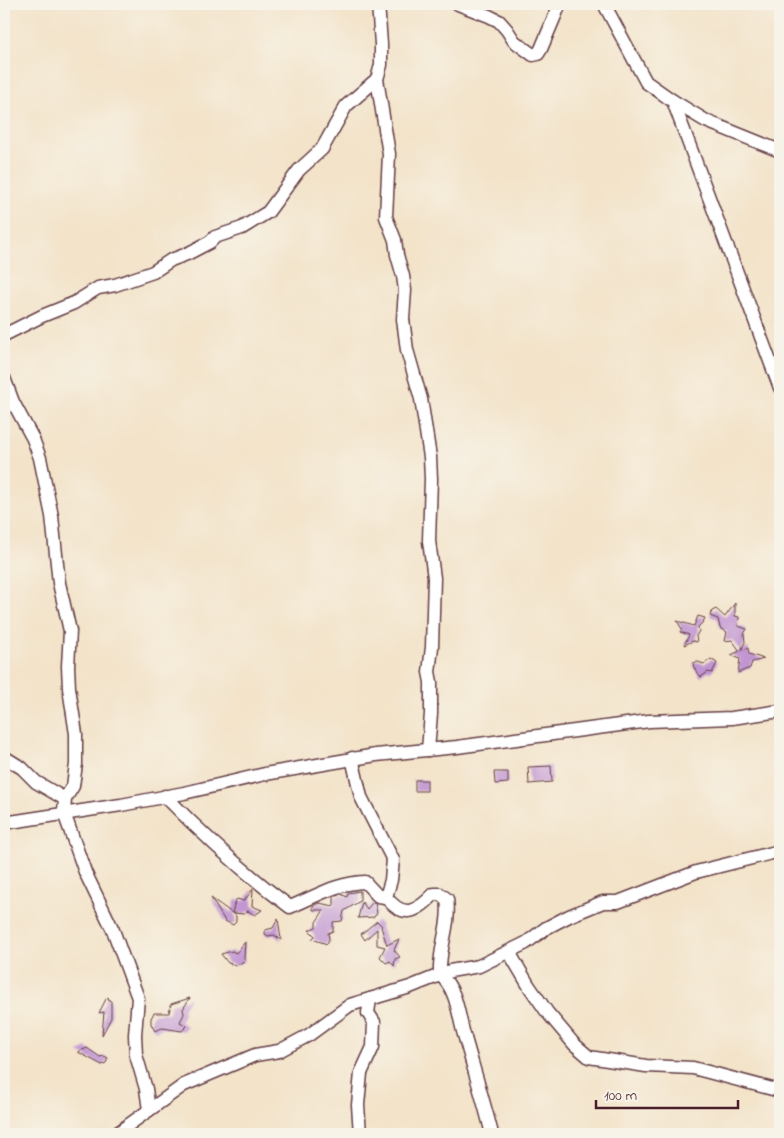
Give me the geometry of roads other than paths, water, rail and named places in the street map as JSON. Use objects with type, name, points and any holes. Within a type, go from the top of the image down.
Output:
[{"type":"street","points":[[378,4],[382,44],[381,65],[377,79],[389,154],[386,217],[395,240],[403,276],[405,290],[403,319],[407,350],[421,400],[430,457],[429,541],[434,578],[432,646],[429,672],[431,682],[431,714],[428,750]]},
{"type":"street","points":[[458,4],[499,22],[514,41],[533,55],[538,54],[541,49],[560,4]]},
{"type":"street","points":[[604,4],[646,82],[706,121],[780,151]]},
{"type":"street","points":[[4,335],[74,303],[98,288],[114,285],[152,272],[221,234],[242,228],[268,212],[298,170],[322,149],[346,106],[377,79]]},
{"type":"street","points":[[673,101],[780,388]]},
{"type":"street","points":[[4,378],[13,402],[33,439],[40,458],[52,516],[60,583],[70,631],[68,674],[76,734],[76,764],[73,786],[65,799],[64,813],[85,872],[113,930],[138,998],[135,1035],[136,1055],[146,1089],[149,1110]]},
{"type":"street","points":[[4,824],[165,796],[265,774],[352,758],[649,721],[732,718],[780,711]]},
{"type":"street","points":[[4,757],[22,768],[36,782],[65,799]]},
{"type":"street","points":[[352,758],[361,797],[393,860],[391,880],[386,896]]},
{"type":"street","points":[[165,796],[211,842],[253,880],[290,907],[329,889],[350,883],[366,882],[378,896],[386,896]]},
{"type":"street","points":[[116,1134],[184,1085],[254,1055],[279,1051],[309,1035],[350,1006],[410,987],[450,971],[479,966],[526,943],[546,928],[569,916],[603,902],[618,902],[696,872],[780,851]]},
{"type":"street","points":[[386,896],[394,907],[404,912],[414,910],[434,894],[440,894],[447,898],[449,912],[440,975],[448,982],[458,1010],[492,1134]]},
{"type":"street","points":[[509,952],[547,1012],[574,1044],[589,1057],[646,1066],[693,1068],[780,1092]]},
{"type":"street","points":[[360,1134],[358,1105],[361,1073],[373,1048],[374,1022],[368,1013],[370,999]]}]
